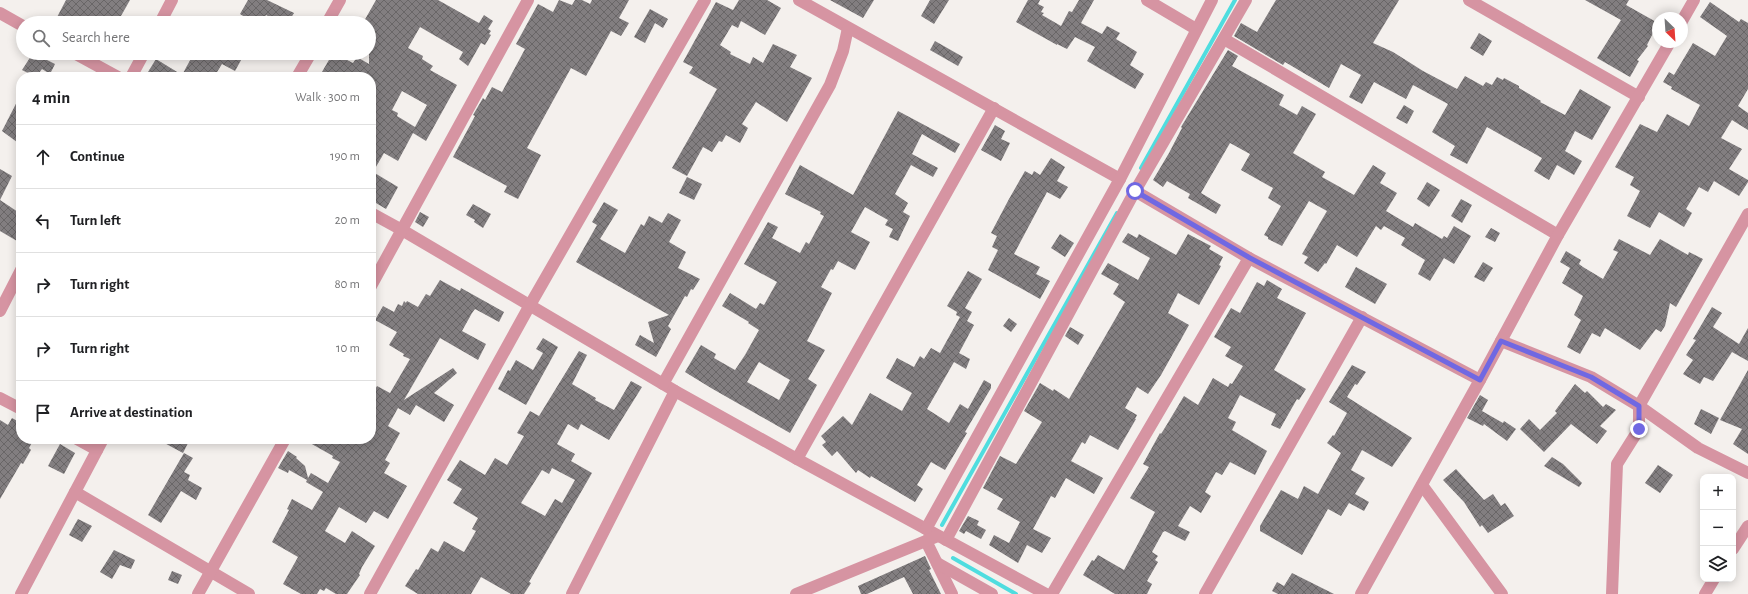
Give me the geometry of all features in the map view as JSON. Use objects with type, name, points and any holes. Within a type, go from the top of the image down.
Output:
[{"type":"street","points":[[164,16],[172,0]]},
{"type":"street","points":[[332,16],[340,0]]},
{"type":"street","points":[[376,277],[528,0]]},
{"type":"street","points":[[370,594],[530,305],[705,0]]},
{"type":"street","points":[[799,0],[1120,179]]},
{"type":"street","points":[[1147,0],[1196,29]]},
{"type":"street","points":[[796,594],[926,535],[1120,179],[1212,0]]},
{"type":"street","points":[[942,538],[1135,191],[1246,0]]},
{"type":"street","points":[[1469,0],[1639,97]]},
{"type":"street","points":[[1687,12],[1694,0]]},
{"type":"street","points":[[0,13],[16,22]]},
{"type":"street","points":[[663,384],[830,85],[843,51],[848,28]]},
{"type":"street","points":[[1224,38],[1558,235]]},
{"type":"street","points":[[1361,594],[1480,380],[1558,235],[1667,48]]},
{"type":"street","points":[[87,60],[109,72]]},
{"type":"street","points":[[134,72],[140,60]]},
{"type":"street","points":[[300,72],[307,60]]},
{"type":"street","points":[[797,459],[994,108]]},
{"type":"street","points":[[1135,191],[1250,258],[1480,380]]},
{"type":"street","points":[[1612,594],[1617,464],[1639,429],[1639,406],[1748,214]]},
{"type":"street","points":[[376,216],[675,391],[797,459],[926,535],[942,538],[1046,594]]},
{"type":"street","points":[[1052,594],[1250,258]]},
{"type":"street","points":[[0,310],[16,280]]},
{"type":"street","points":[[1205,594],[1362,317]]},
{"type":"street","points":[[1501,341],[1591,377],[1639,406],[1698,448],[1748,473]]},
{"type":"street","points":[[572,594],[675,391]]},
{"type":"street","points":[[0,398],[16,406]]},
{"type":"street","points":[[21,594],[100,444]]},
{"type":"street","points":[[198,594],[282,444]]},
{"type":"street","points":[[1422,485],[1502,594]]},
{"type":"street","points":[[75,492],[249,594]]},
{"type":"street","points":[[1735,546],[1748,526]]},
{"type":"street","points":[[926,535],[937,563],[952,594]]},
{"type":"street","points":[[937,563],[992,594]]},
{"type":"street","points":[[1705,594],[1712,582]]},
{"type":"building","points":[[66,0],[130,0],[121,16],[58,16]]},
{"type":"building","points":[[248,0],[267,0],[294,13],[292,16],[243,16],[240,14]]},
{"type":"building","points":[[376,0],[438,0],[479,23],[484,15],[493,21],[488,29],[491,31],[489,34],[491,35],[485,45],[481,43],[468,66],[459,59],[463,52],[420,27],[408,48],[423,56],[422,59],[433,66],[430,70],[457,85],[426,141],[413,133],[398,161],[384,153],[376,167],[376,72],[322,72],[329,60],[347,60],[353,63],[355,60],[362,60],[369,64],[369,60],[376,60],[376,16],[367,16]],"holes":[[[402,91],[427,105],[415,127],[397,116],[398,113],[392,110]]]},
{"type":"building","points":[[559,0],[572,5],[575,0],[582,0],[590,4],[592,0],[629,0],[619,18],[629,23],[621,36],[611,31],[586,76],[571,68],[527,148],[541,155],[518,199],[504,192],[507,186],[453,157],[475,116],[473,115],[483,98],[485,100],[492,87],[502,92],[525,49],[516,44],[538,4],[553,12]]},
{"type":"building","points":[[739,0],[767,0],[781,8],[765,35],[741,21],[738,28],[732,25],[720,45],[731,52],[730,54],[750,64],[753,57],[763,63],[773,44],[797,55],[790,67],[812,78],[787,122],[756,102],[742,124],[748,128],[740,143],[726,135],[722,142],[719,141],[712,152],[703,147],[687,176],[672,168],[717,89],[689,73],[693,67],[683,62],[716,2],[733,10]]},
{"type":"building","points":[[830,0],[874,0],[863,18]]},
{"type":"building","points":[[930,0],[949,0],[934,24],[921,16]]},
{"type":"building","points":[[1028,0],[1040,0],[1038,4],[1044,7],[1041,12],[1044,13],[1042,15],[1061,26],[1069,11],[1072,12],[1079,0],[1094,0],[1081,23],[1102,34],[1107,26],[1120,33],[1116,39],[1137,52],[1130,65],[1144,74],[1135,89],[1087,61],[1095,47],[1075,37],[1067,49],[1016,22]]},
{"type":"building","points":[[1276,0],[1399,0],[1373,43],[1393,52],[1423,71],[1457,89],[1465,76],[1483,86],[1486,82],[1492,85],[1497,77],[1503,80],[1504,78],[1519,86],[1519,88],[1541,101],[1540,102],[1565,115],[1580,89],[1611,107],[1592,140],[1575,131],[1565,151],[1582,161],[1574,175],[1557,165],[1549,180],[1534,171],[1542,158],[1487,127],[1467,164],[1450,155],[1455,146],[1432,132],[1448,104],[1413,85],[1406,99],[1374,82],[1362,104],[1349,97],[1361,75],[1341,64],[1329,88],[1285,62],[1283,65],[1234,36],[1241,23],[1257,32]]},
{"type":"building","points":[[1585,0],[1629,0],[1626,5],[1652,20],[1652,35],[1647,45],[1648,46],[1637,60],[1639,61],[1630,77],[1597,58],[1621,20]]},
{"type":"building","points":[[1710,2],[1739,22],[1741,19],[1748,23],[1748,89],[1738,106],[1748,113],[1748,130],[1732,120],[1721,138],[1742,149],[1729,169],[1748,180],[1748,182],[1739,196],[1714,181],[1708,192],[1699,187],[1686,209],[1692,213],[1684,227],[1659,212],[1650,228],[1627,216],[1640,191],[1630,185],[1634,177],[1615,167],[1640,124],[1657,132],[1667,114],[1689,126],[1700,105],[1671,89],[1672,87],[1663,82],[1669,72],[1674,75],[1693,43],[1715,56],[1727,36],[1700,17]]},
{"type":"building","points":[[650,9],[668,19],[663,28],[655,23],[645,43],[634,37]]},
{"type":"building","points":[[1479,33],[1492,41],[1483,56],[1470,48]]},
{"type":"building","points":[[935,41],[963,57],[958,66],[930,50]]},
{"type":"building","points":[[1228,50],[1238,56],[1232,66],[1284,95],[1279,105],[1297,115],[1302,106],[1316,114],[1293,153],[1325,172],[1322,177],[1354,195],[1373,165],[1386,173],[1380,183],[1397,193],[1386,211],[1413,227],[1415,223],[1442,239],[1444,236],[1447,238],[1454,226],[1471,236],[1454,264],[1444,258],[1430,281],[1418,274],[1425,260],[1401,245],[1405,238],[1384,226],[1381,230],[1376,226],[1357,257],[1337,245],[1326,264],[1325,263],[1318,272],[1304,263],[1308,257],[1302,254],[1327,211],[1309,201],[1282,246],[1268,239],[1268,237],[1264,235],[1281,206],[1268,198],[1273,188],[1241,170],[1250,154],[1230,143],[1201,193],[1221,205],[1216,214],[1188,198],[1190,194],[1167,181],[1163,187],[1153,180],[1169,153],[1182,128],[1181,127]]},
{"type":"building","points":[[28,60],[47,60],[55,64],[51,72],[47,72],[42,69],[40,72],[26,72],[22,70]]},
{"type":"building","points":[[155,60],[177,72],[148,72]]},
{"type":"building","points":[[190,60],[241,60],[235,71],[222,64],[217,72],[184,72]]},
{"type":"building","points":[[16,104],[16,141],[2,131]]},
{"type":"building","points":[[1404,105],[1414,111],[1407,124],[1396,118]]},
{"type":"building","points":[[898,111],[960,144],[955,153],[922,134],[912,154],[938,168],[933,177],[911,165],[895,194],[908,203],[903,212],[910,216],[898,241],[889,237],[893,229],[885,225],[888,220],[865,207],[851,232],[870,242],[855,270],[838,261],[833,270],[831,269],[821,287],[832,293],[807,341],[825,350],[808,379],[817,385],[790,433],[685,372],[701,345],[716,354],[714,358],[735,370],[759,330],[748,323],[749,322],[722,306],[730,293],[756,309],[760,303],[764,305],[777,282],[744,264],[768,222],[778,227],[772,238],[800,253],[806,242],[809,244],[824,216],[820,214],[821,212],[785,194],[800,165],[853,195]],"holes":[[[759,362],[790,380],[779,400],[747,382]]]},
{"type":"building","points":[[995,125],[1005,131],[1001,139],[1010,143],[1001,161],[981,150]]},
{"type":"building","points":[[1051,158],[1065,167],[1057,181],[1068,187],[1060,199],[1047,192],[1014,254],[1040,267],[1036,274],[1050,281],[1040,299],[988,270],[998,250],[992,247],[997,236],[991,233],[1009,199],[1025,171],[1032,175],[1034,171],[1040,175]]},
{"type":"building","points":[[0,169],[12,176],[0,200]]},
{"type":"building","points":[[376,174],[398,187],[386,209],[376,203]]},
{"type":"building","points":[[687,177],[702,184],[694,200],[679,193]]},
{"type":"building","points":[[1427,182],[1440,190],[1429,207],[1417,199]]},
{"type":"building","points":[[1461,199],[1472,205],[1462,223],[1451,216]]},
{"type":"building","points":[[0,200],[16,211],[16,240],[0,231]]},
{"type":"building","points":[[604,202],[618,210],[600,239],[625,253],[641,224],[644,226],[649,216],[662,223],[668,213],[681,220],[669,242],[686,252],[678,268],[700,279],[693,290],[691,289],[687,297],[685,296],[668,326],[671,329],[656,357],[635,345],[640,335],[654,343],[648,322],[669,315],[576,262],[597,225],[592,222]]},
{"type":"building","points":[[473,204],[491,214],[483,228],[474,222],[475,220],[466,215]]},
{"type":"building","points":[[420,212],[429,217],[423,227],[415,222]]},
{"type":"building","points":[[1491,228],[1500,233],[1495,242],[1485,237]]},
{"type":"building","points":[[1128,233],[1137,238],[1139,234],[1176,255],[1188,234],[1211,246],[1209,249],[1223,257],[1219,265],[1221,266],[1199,305],[1178,293],[1168,313],[1189,325],[1161,375],[1148,394],[1137,387],[1125,408],[1137,415],[1118,450],[1090,435],[1085,444],[1082,442],[1071,461],[1103,478],[1094,494],[1066,478],[1055,498],[1051,496],[1033,529],[1051,538],[1042,553],[1027,545],[1018,563],[989,545],[994,535],[1009,543],[1020,522],[997,509],[1003,499],[983,488],[1000,456],[1016,464],[1042,422],[1024,411],[1040,383],[1053,391],[1054,389],[1069,399],[1125,302],[1113,294],[1119,284],[1101,274],[1108,263],[1138,280],[1150,258],[1122,242]]},
{"type":"building","points":[[1060,234],[1074,243],[1065,257],[1051,248]]},
{"type":"building","points":[[1619,239],[1650,255],[1660,239],[1688,255],[1689,252],[1703,259],[1676,307],[1670,303],[1665,326],[1661,332],[1656,329],[1640,350],[1605,328],[1600,337],[1592,333],[1580,354],[1567,347],[1581,320],[1574,315],[1583,296],[1562,283],[1570,268],[1560,262],[1566,251],[1581,260],[1579,264],[1603,279],[1618,252],[1613,250]]},
{"type":"building","points":[[1483,262],[1493,268],[1484,282],[1474,277]]},
{"type":"building","points":[[1356,267],[1387,284],[1375,304],[1345,287]]},
{"type":"building","points":[[968,271],[982,279],[965,308],[972,312],[967,321],[974,325],[959,353],[970,359],[966,369],[954,362],[927,409],[949,423],[960,404],[968,409],[984,380],[991,384],[991,388],[945,470],[931,462],[917,485],[923,489],[915,502],[871,476],[870,478],[858,470],[856,473],[837,451],[832,456],[822,445],[826,442],[821,436],[843,416],[852,425],[870,393],[902,411],[912,393],[886,378],[897,358],[914,367],[920,356],[924,359],[931,348],[940,353],[960,317],[956,315],[957,312],[947,306]]},
{"type":"building","points":[[440,280],[460,291],[461,288],[504,312],[499,322],[475,309],[462,331],[486,344],[478,360],[440,338],[404,400],[453,368],[457,373],[434,393],[454,405],[444,422],[416,405],[410,415],[398,408],[388,426],[400,433],[385,460],[390,463],[384,473],[407,486],[388,519],[374,511],[366,523],[339,507],[325,531],[345,543],[352,531],[375,546],[362,567],[359,574],[360,575],[347,594],[336,594],[326,588],[324,591],[320,589],[317,594],[301,594],[283,584],[298,557],[272,542],[289,510],[287,509],[292,499],[312,510],[323,492],[306,482],[307,480],[289,470],[288,473],[278,468],[288,451],[297,457],[296,458],[305,466],[308,478],[311,473],[328,483],[340,462],[332,458],[333,456],[312,444],[376,444],[376,388],[377,386],[390,393],[410,359],[403,356],[404,354],[389,345],[397,332],[376,321],[376,318],[383,306],[394,312],[398,304],[402,306],[404,301],[406,303],[407,301],[418,307],[426,294],[430,296]]},
{"type":"building","points":[[1267,280],[1282,289],[1277,298],[1306,313],[1274,370],[1306,389],[1299,400],[1297,399],[1280,429],[1271,425],[1276,414],[1240,395],[1228,418],[1236,422],[1232,430],[1267,451],[1255,475],[1230,462],[1222,475],[1216,472],[1205,492],[1211,496],[1201,513],[1190,506],[1178,526],[1190,532],[1185,541],[1165,531],[1163,532],[1152,552],[1158,556],[1155,560],[1158,562],[1147,581],[1152,584],[1147,594],[1115,594],[1083,575],[1092,560],[1094,561],[1098,555],[1124,570],[1155,512],[1130,498],[1149,467],[1143,464],[1160,433],[1161,434],[1184,396],[1198,405],[1213,378],[1228,387],[1230,383],[1232,384],[1243,366],[1225,356],[1231,347],[1214,337],[1231,308],[1240,313],[1257,282],[1264,286]]},
{"type":"building","points":[[1712,307],[1722,313],[1713,327],[1739,344],[1748,328],[1748,361],[1732,352],[1713,381],[1704,377],[1700,384],[1683,374],[1693,360],[1686,355],[1696,340],[1693,339]]},
{"type":"building","points":[[1009,318],[1017,324],[1011,332],[1003,326]]},
{"type":"building","points":[[1070,327],[1084,335],[1078,345],[1065,336]]},
{"type":"building","points":[[543,338],[558,347],[526,405],[498,389],[508,370],[510,371],[516,360],[533,370],[543,353],[536,349]]},
{"type":"building","points":[[579,351],[587,355],[572,384],[596,398],[595,400],[614,410],[631,381],[642,387],[609,440],[581,424],[578,430],[568,424],[557,444],[575,454],[571,461],[592,473],[529,582],[531,583],[524,594],[511,594],[481,577],[471,594],[418,594],[405,586],[416,569],[418,570],[431,548],[438,552],[444,541],[464,552],[476,531],[472,529],[478,518],[453,503],[462,489],[447,480],[460,460],[485,475],[495,458],[507,465],[524,436],[517,433],[530,411],[539,416]],"holes":[[[552,468],[575,480],[562,503],[555,499],[545,516],[521,503],[542,470],[549,474]]]},
{"type":"building","points":[[1352,365],[1366,372],[1357,385],[1355,384],[1347,397],[1412,438],[1392,467],[1362,450],[1351,470],[1365,478],[1355,494],[1369,502],[1364,511],[1349,503],[1341,516],[1328,509],[1302,555],[1260,531],[1260,526],[1281,490],[1298,499],[1304,486],[1318,494],[1341,453],[1327,443],[1333,435],[1334,436],[1347,413],[1329,402]]},
{"type":"building","points":[[1748,370],[1748,454],[1733,444],[1742,429],[1720,420]]},
{"type":"building","points":[[1575,384],[1585,393],[1587,391],[1603,407],[1606,404],[1616,410],[1600,426],[1607,431],[1597,444],[1571,424],[1544,452],[1520,429],[1529,419],[1540,430],[1557,413],[1555,411]]},
{"type":"building","points":[[1480,395],[1488,400],[1482,411],[1503,423],[1504,421],[1516,429],[1507,441],[1484,424],[1483,426],[1467,418]]},
{"type":"building","points":[[1701,409],[1719,418],[1711,434],[1694,424]]},
{"type":"building","points":[[12,418],[16,420],[16,444],[31,444],[29,448],[31,450],[23,464],[21,463],[0,499],[0,420],[8,425]]},
{"type":"building","points":[[60,444],[75,453],[64,474],[48,466]]},
{"type":"building","points":[[166,444],[188,444],[183,453]]},
{"type":"building","points":[[184,453],[193,458],[184,472],[190,475],[188,480],[202,488],[196,500],[181,491],[161,523],[148,515]]},
{"type":"building","points":[[1552,457],[1563,464],[1582,483],[1579,487],[1544,466]]},
{"type":"building","points":[[1658,465],[1673,475],[1660,493],[1645,483]]},
{"type":"building","points":[[1456,469],[1484,500],[1493,494],[1501,506],[1505,503],[1514,516],[1488,533],[1482,525],[1480,527],[1464,502],[1443,480]]},
{"type":"building","points":[[968,516],[979,521],[977,525],[986,530],[981,539],[966,531],[964,534],[959,531]]},
{"type":"building","points":[[78,519],[92,526],[82,542],[69,535]]},
{"type":"building","points":[[114,550],[135,560],[131,569],[120,565],[112,579],[100,572]]},
{"type":"building","points":[[925,556],[931,569],[929,570],[941,594],[913,594],[904,577],[867,594],[861,594],[858,586]]},
{"type":"building","points":[[172,571],[182,575],[178,584],[168,580]]},
{"type":"building","points":[[1292,573],[1334,594],[1278,594],[1272,591],[1277,582],[1284,586]]},
{"type":"waterway","points":[[1141,168],[1235,0]]},
{"type":"waterway","points":[[942,525],[1117,213]]},
{"type":"waterway","points":[[953,558],[1016,594]]},
{"type":"route","points":[[1135,191],[1250,258],[1480,380],[1501,341],[1591,377],[1639,406],[1639,429]]}]
